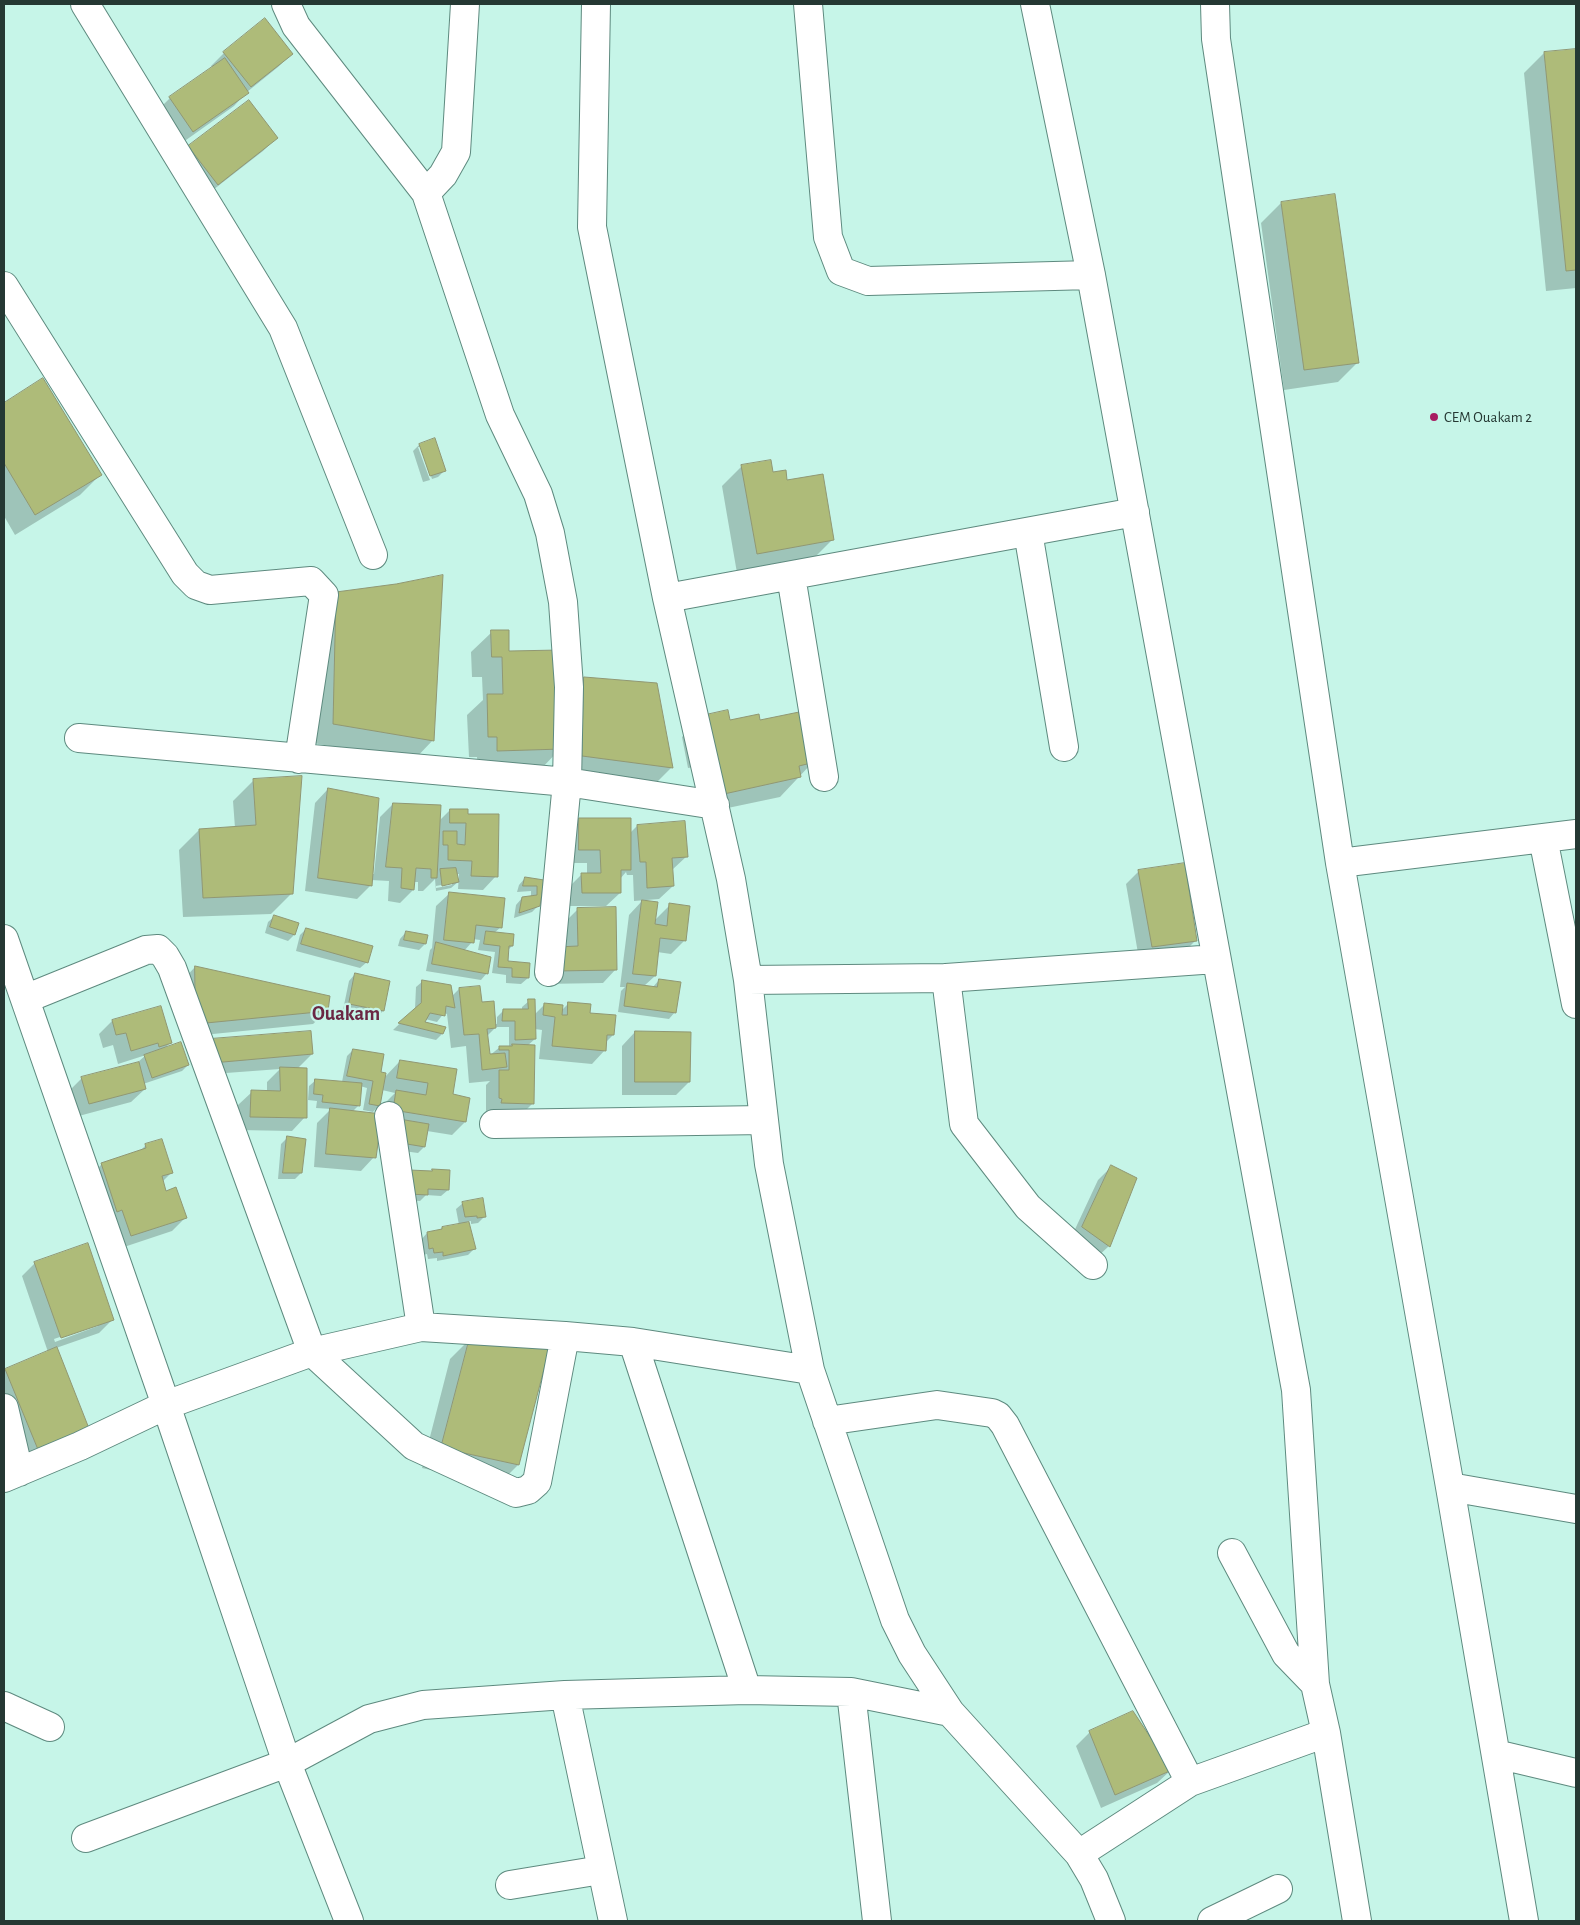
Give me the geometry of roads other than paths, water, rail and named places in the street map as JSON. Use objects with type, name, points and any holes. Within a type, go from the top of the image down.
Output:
[{"type":"street","points":[[84,4],[283,328],[374,555]]},
{"type":"street","points":[[286,4],[296,26],[426,193],[500,415],[538,494],[550,533],[563,602],[569,687],[567,782],[550,972]]},
{"type":"street","points":[[426,193],[443,175],[456,152],[465,4]]},
{"type":"street","points":[[596,4],[592,227],[667,598],[731,879],[748,980],[769,1164],[810,1370],[895,1620],[912,1654],[950,1712],[1079,1854],[1094,1880],[1111,1921]]},
{"type":"street","points":[[808,4],[828,237],[841,271],[868,281],[1091,275]]},
{"type":"street","points":[[1036,4],[1091,275],[1296,1390],[1315,1684],[1326,1733],[1357,1921]]},
{"type":"street","points":[[1215,4],[1216,39],[1340,863],[1524,1921]]},
{"type":"street","points":[[4,286],[180,566],[196,585],[210,590],[310,581],[324,595],[300,759]]},
{"type":"street","points":[[667,598],[1135,512]]},
{"type":"street","points":[[1028,532],[1064,747]]},
{"type":"street","points":[[791,576],[824,777]]},
{"type":"street","points":[[79,738],[567,782],[715,805]]},
{"type":"street","points":[[1340,863],[1576,834]]},
{"type":"street","points":[[1543,838],[1576,1004]]},
{"type":"street","points":[[4,939],[166,1405],[287,1763],[348,1921]]},
{"type":"street","points":[[25,999],[146,950],[158,949],[166,956],[312,1352],[414,1446],[516,1493],[528,1490],[537,1482],[565,1336]]},
{"type":"street","points":[[748,980],[946,978],[1216,959]]},
{"type":"street","points":[[946,978],[964,1124],[1028,1207],[1093,1265]]},
{"type":"street","points":[[389,1116],[421,1327]]},
{"type":"street","points":[[494,1124],[764,1120]]},
{"type":"street","points":[[4,1408],[11,1475],[80,1446],[166,1405],[312,1352],[421,1327],[633,1342],[810,1370]]},
{"type":"street","points":[[633,1342],[747,1690]]},
{"type":"street","points":[[827,1421],[938,1405],[992,1413],[998,1416],[1190,1782]]},
{"type":"street","points":[[1450,1487],[1576,1509]]},
{"type":"street","points":[[1232,1553],[1286,1654],[1315,1684]]},
{"type":"street","points":[[86,1838],[287,1763],[368,1719],[423,1705],[565,1695],[747,1690],[851,1692],[950,1712]]},
{"type":"street","points":[[851,1692],[877,1921]]},
{"type":"street","points":[[565,1695],[613,1921]]},
{"type":"street","points":[[4,1706],[50,1727]]},
{"type":"street","points":[[1079,1854],[1190,1782],[1326,1733]]},
{"type":"street","points":[[1496,1754],[1576,1772]]},
{"type":"street","points":[[510,1885],[601,1870]]},
{"type":"street","points":[[1212,1921],[1278,1889]]},
{"type":"place","name":"CEM Ouakam 2","points":[[1434,417]]},
{"type":"district","name":"Ouakam","points":[[346,1014]]}]
